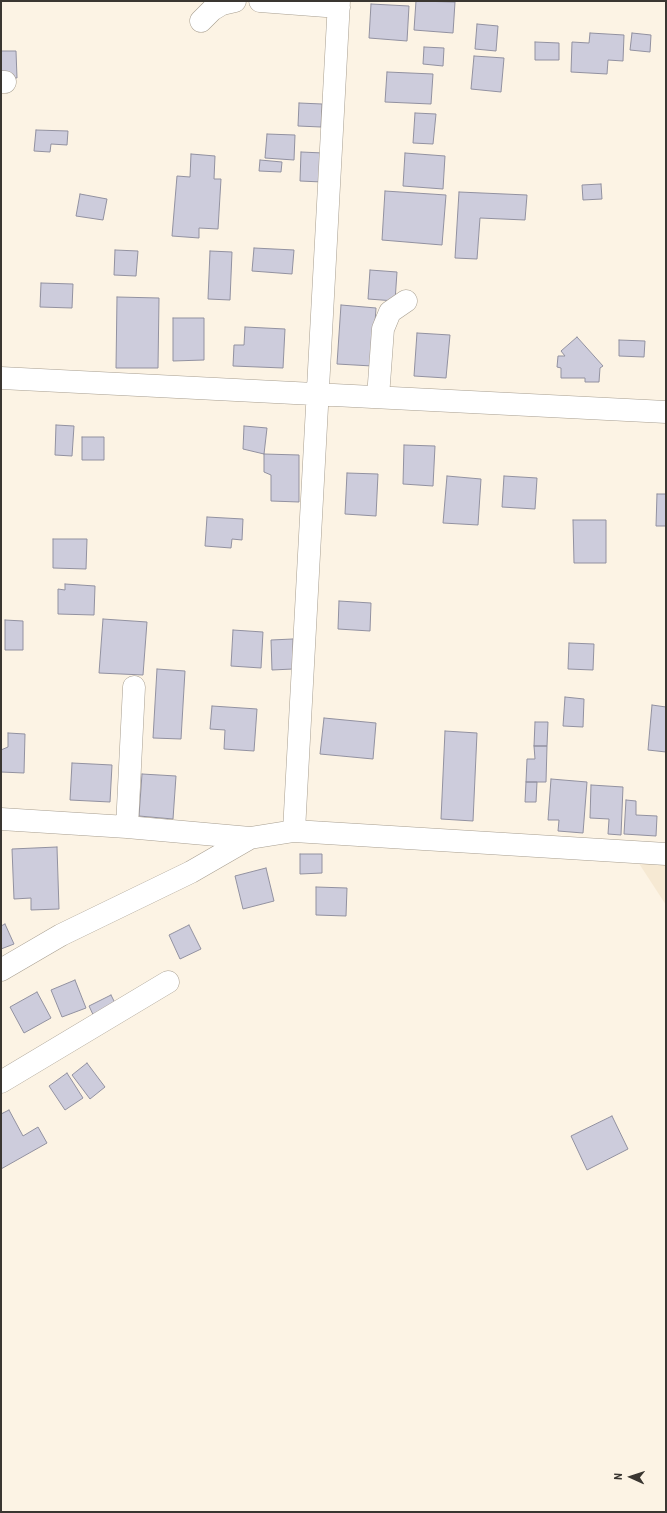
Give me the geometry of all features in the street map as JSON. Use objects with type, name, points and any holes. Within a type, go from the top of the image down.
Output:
[{"type":"street","points":[[201,21],[212,10],[222,4],[235,1]]},
{"type":"street","points":[[260,1],[339,4],[319,394],[294,831]]},
{"type":"street","points":[[378,397],[383,329],[390,312],[406,301]]},
{"type":"street","points":[[1,378],[666,412]]},
{"type":"street","points":[[127,826],[134,687]]},
{"type":"street","points":[[1,819],[127,826],[250,838],[294,831],[666,854]]},
{"type":"street","points":[[1,970],[61,935],[191,872],[250,838]]},
{"type":"street","points":[[1,1082],[168,982]]},
{"type":"shaded area","points":[[638,862],[666,865],[666,905]]},
{"type":"building","points":[[416,1],[455,2],[453,33],[414,30]]},
{"type":"building","points":[[371,4],[409,6],[407,41],[369,38]]},
{"type":"building","points":[[477,24],[498,26],[496,51],[475,49]]},
{"type":"building","points":[[590,33],[624,35],[623,61],[608,60],[607,74],[571,72],[572,42],[589,43]]},
{"type":"building","points":[[632,33],[651,35],[650,52],[630,50]]},
{"type":"building","points":[[535,42],[559,43],[559,60],[535,60]]},
{"type":"building","points":[[424,47],[444,48],[443,66],[423,64]]},
{"type":"building","points":[[1,51],[16,51],[17,78],[1,78]]},
{"type":"building","points":[[474,56],[504,58],[501,92],[471,89]]},
{"type":"building","points":[[387,72],[433,74],[431,104],[385,102]]},
{"type":"building","points":[[299,103],[322,104],[321,127],[298,126]]},
{"type":"building","points":[[415,113],[436,114],[433,144],[413,143]]},
{"type":"building","points":[[36,130],[68,131],[67,145],[51,144],[50,152],[34,151]]},
{"type":"building","points":[[267,134],[295,135],[294,160],[265,158]]},
{"type":"building","points":[[301,152],[323,153],[322,182],[300,181]]},
{"type":"building","points":[[405,153],[445,156],[443,189],[403,186]]},
{"type":"building","points":[[191,154],[215,156],[214,179],[221,179],[218,229],[199,228],[199,238],[172,236],[177,176],[190,177]]},
{"type":"building","points":[[260,160],[282,162],[281,172],[259,171]]},
{"type":"building","points":[[601,184],[602,199],[583,200],[582,185]]},
{"type":"building","points":[[385,191],[446,195],[442,245],[382,240]]},
{"type":"building","points":[[459,192],[527,195],[525,220],[480,218],[477,259],[455,258]]},
{"type":"building","points":[[80,194],[107,199],[103,220],[76,216]]},
{"type":"building","points":[[254,248],[294,250],[292,274],[252,271]]},
{"type":"building","points":[[115,250],[138,251],[136,276],[114,275]]},
{"type":"building","points":[[210,251],[232,252],[230,300],[208,299]]},
{"type":"building","points":[[370,270],[397,272],[395,301],[368,299]]},
{"type":"building","points":[[41,283],[73,284],[72,308],[40,307]]},
{"type":"building","points":[[117,297],[159,298],[158,368],[116,368]]},
{"type":"building","points":[[341,305],[376,308],[372,366],[337,364]]},
{"type":"building","points":[[173,318],[204,318],[204,360],[173,361]]},
{"type":"building","points":[[245,327],[285,329],[283,368],[233,366],[234,345],[244,345]]},
{"type":"building","points":[[417,333],[450,335],[446,378],[414,376]]},
{"type":"building","points":[[577,337],[603,366],[600,368],[599,382],[585,382],[585,378],[561,378],[561,368],[557,367],[558,356],[565,356],[561,351]]},
{"type":"building","points":[[619,340],[645,341],[644,357],[619,356]]},
{"type":"building","points":[[56,425],[74,426],[72,456],[55,455]]},
{"type":"building","points":[[244,426],[267,428],[264,454],[243,449]]},
{"type":"building","points":[[82,437],[104,437],[104,460],[82,460]]},
{"type":"building","points":[[404,445],[435,446],[433,486],[403,484]]},
{"type":"building","points":[[264,454],[299,455],[299,502],[271,501],[271,475],[264,472]]},
{"type":"building","points":[[347,473],[378,474],[376,516],[345,514]]},
{"type":"building","points":[[447,476],[481,479],[478,525],[443,523]]},
{"type":"building","points":[[504,476],[537,478],[535,509],[502,507]]},
{"type":"building","points":[[657,494],[666,494],[666,526],[656,526]]},
{"type":"building","points":[[207,517],[243,519],[242,540],[232,539],[231,548],[205,546]]},
{"type":"building","points":[[573,520],[606,520],[606,563],[574,563]]},
{"type":"building","points":[[53,539],[87,539],[86,569],[53,568]]},
{"type":"building","points":[[65,584],[95,586],[94,615],[58,614],[58,589],[65,590]]},
{"type":"building","points":[[339,601],[371,603],[370,631],[338,629]]},
{"type":"building","points":[[103,619],[147,622],[143,675],[99,673]]},
{"type":"building","points":[[5,620],[23,621],[23,650],[5,650]]},
{"type":"building","points":[[233,630],[263,632],[261,668],[231,666]]},
{"type":"building","points":[[293,639],[293,669],[272,670],[271,640]]},
{"type":"building","points":[[569,643],[594,644],[593,670],[568,669]]},
{"type":"building","points":[[157,669],[185,671],[181,739],[153,738]]},
{"type":"building","points":[[565,697],[584,699],[583,727],[563,726]]},
{"type":"building","points":[[652,705],[666,707],[666,752],[648,750]]},
{"type":"building","points":[[212,706],[257,709],[254,751],[224,749],[225,730],[210,729]]},
{"type":"building","points":[[324,718],[376,723],[373,759],[320,754]]},
{"type":"building","points":[[535,722],[548,722],[547,746],[534,746]]},
{"type":"building","points":[[445,731],[477,733],[473,821],[441,819]]},
{"type":"building","points":[[8,733],[25,734],[24,773],[1,772],[1,750],[8,747]]},
{"type":"building","points":[[534,746],[547,746],[546,782],[526,782],[527,759],[535,759]]},
{"type":"building","points":[[72,763],[112,765],[110,802],[70,800]]},
{"type":"building","points":[[142,774],[176,776],[173,819],[139,816]]},
{"type":"building","points":[[551,779],[587,782],[583,833],[558,831],[559,820],[548,820]]},
{"type":"building","points":[[526,782],[537,782],[536,802],[525,802]]},
{"type":"building","points":[[591,785],[623,787],[621,835],[608,834],[609,819],[590,818]]},
{"type":"building","points":[[626,800],[636,801],[636,815],[657,816],[656,836],[624,834]]},
{"type":"building","points":[[57,847],[59,909],[31,910],[31,898],[14,899],[12,849]]},
{"type":"building","points":[[300,854],[322,854],[322,873],[300,874]]},
{"type":"building","points":[[266,868],[274,901],[243,909],[235,876]]},
{"type":"building","points":[[316,887],[347,888],[346,916],[316,915]]},
{"type":"building","points":[[5,924],[14,944],[1,949],[1,926]]},
{"type":"building","points":[[189,925],[201,949],[180,959],[169,935]]},
{"type":"building","points":[[75,980],[86,1008],[62,1017],[51,990]]},
{"type":"building","points":[[37,992],[51,1018],[24,1033],[10,1007]]},
{"type":"building","points":[[111,995],[118,1009],[96,1021],[89,1006]]},
{"type":"building","points":[[87,1063],[105,1087],[90,1099],[72,1075]]},
{"type":"building","points":[[67,1073],[83,1098],[65,1110],[49,1086]]},
{"type":"building","points":[[9,1110],[23,1136],[38,1127],[47,1143],[1,1169],[1,1114]]},
{"type":"building","points":[[612,1116],[628,1149],[587,1170],[571,1136]]}]
